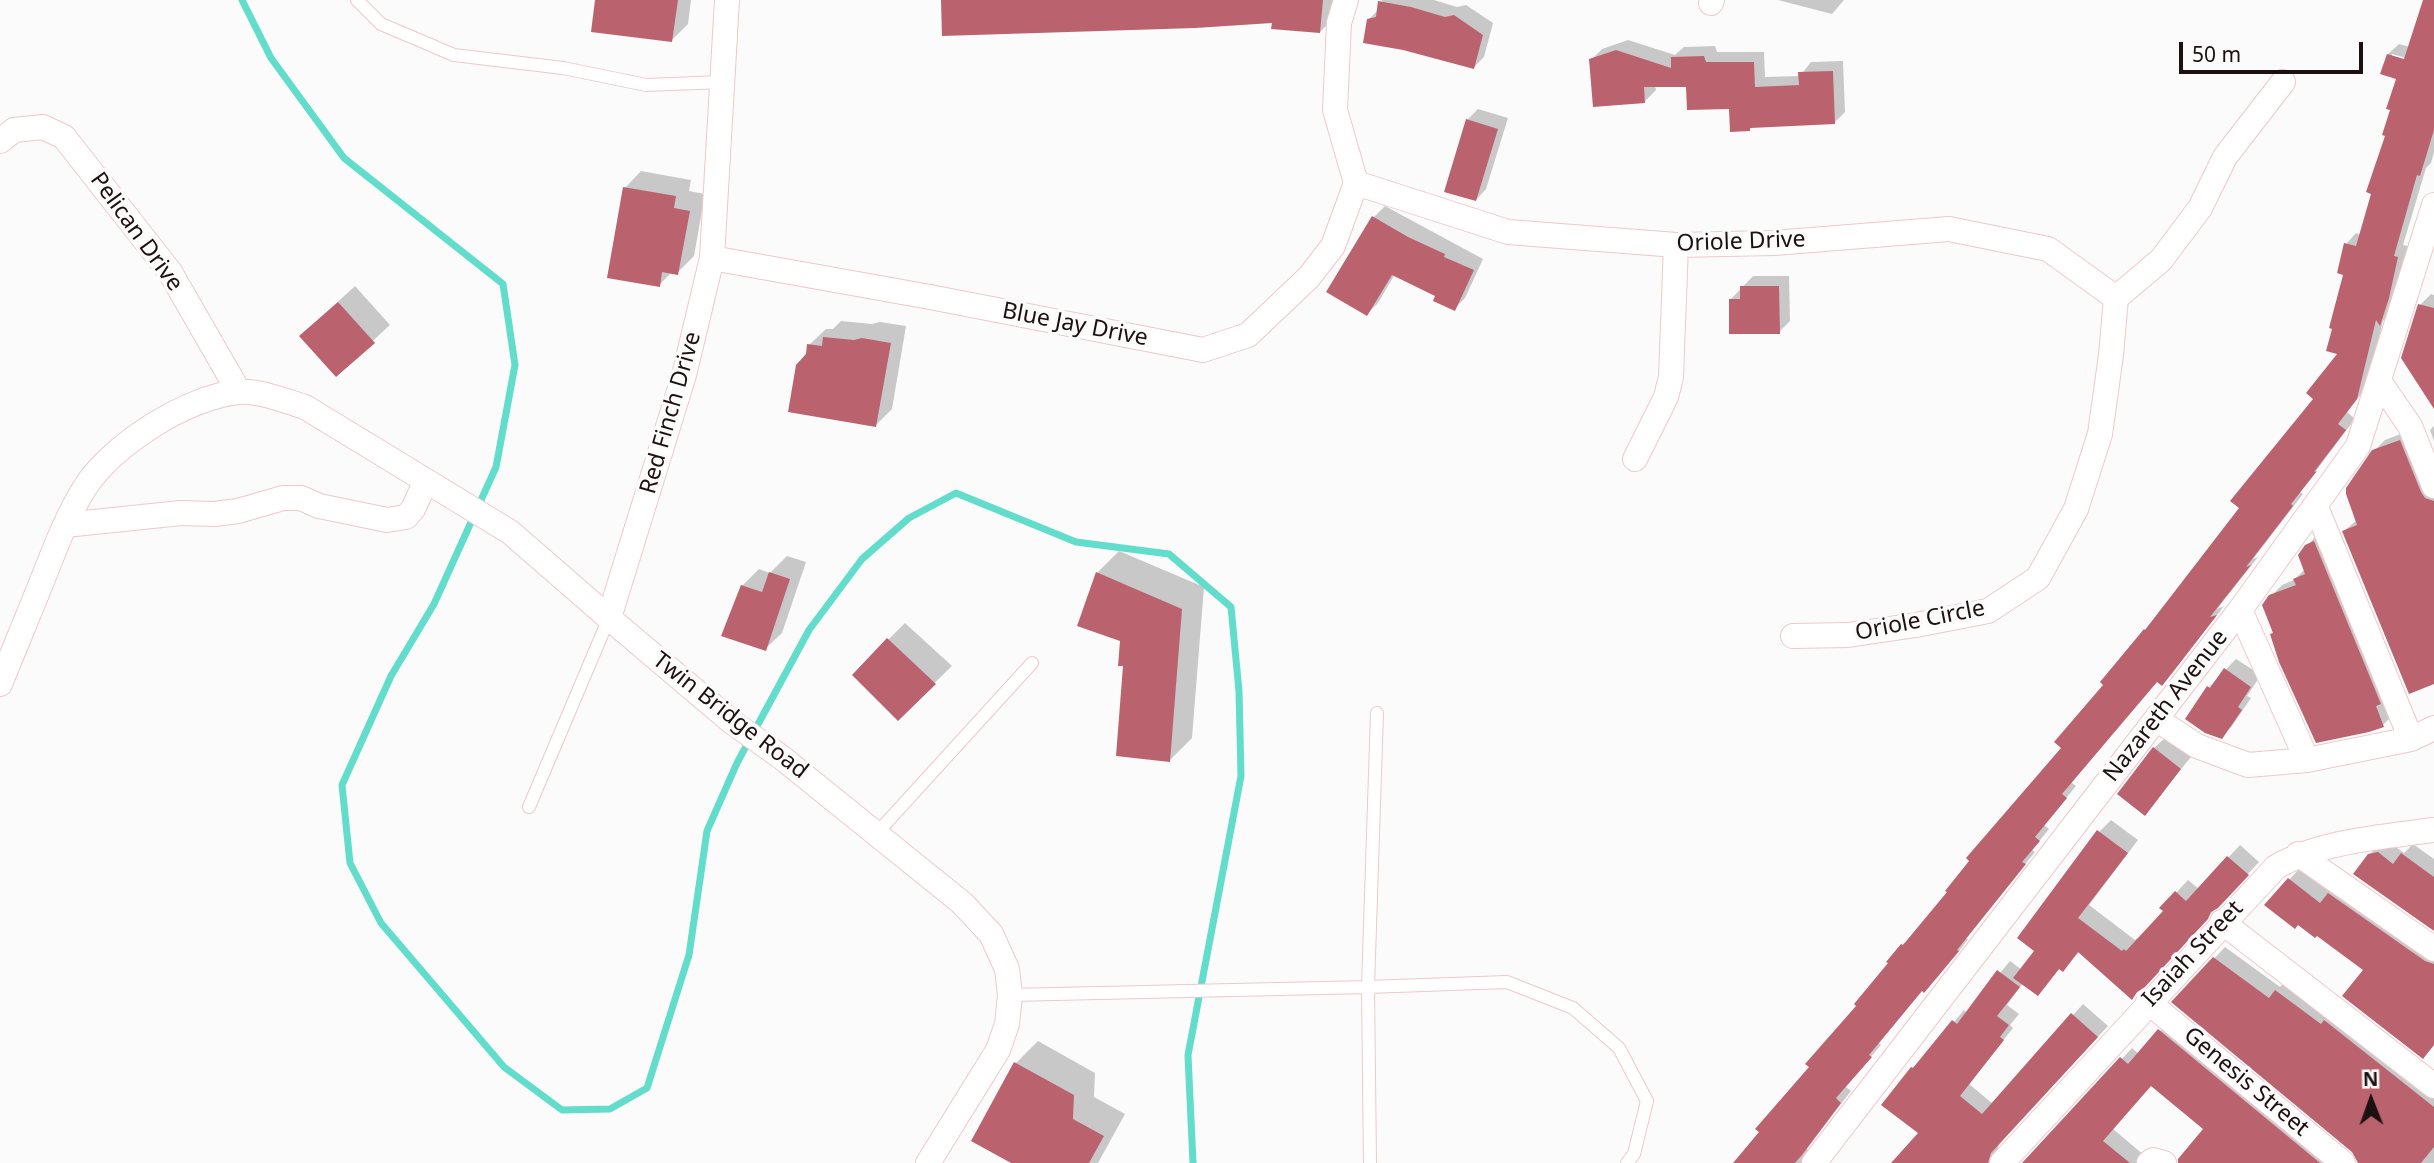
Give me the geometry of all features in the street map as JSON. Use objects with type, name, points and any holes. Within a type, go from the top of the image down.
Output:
[{"type":"street","name":"Red Finch Drive","points":[[609,618],[684,376],[712,258],[727,0]]},
{"type":"street","points":[[1346,0],[1339,23],[1335,110],[1356,183]]},
{"type":"street","points":[[2116,298],[2161,260],[2200,208],[2225,157],[2283,82]]},
{"type":"street","name":"Pelican Drive","points":[[0,141],[13,130],[43,127],[64,137],[170,272],[239,392]]},
{"type":"street","name":"Oriole Drive","points":[[1356,183],[1507,232],[1676,245],[1774,243],[1949,229],[2048,249],[2116,298]]},
{"type":"street","name":"Blue Jay Drive","points":[[712,258],[943,299],[1203,350],[1248,335],[1309,277],[1333,246],[1356,183]]},
{"type":"street","name":"Nazareth Avenue","points":[[1821,1161],[2240,610],[2358,446],[2379,380],[2423,282],[2434,205]]},
{"type":"street","points":[[1635,459],[1666,397],[1671,377],[1676,245]]},
{"type":"street","name":"Oriole Circle","points":[[1793,636],[1848,635],[1988,611],[2038,578],[2076,509],[2100,434],[2116,298]]},
{"type":"street","points":[[2379,380],[2410,426],[2434,486]]},
{"type":"street","points":[[0,684],[65,525],[85,487],[117,451],[151,426],[195,404],[239,392]]},
{"type":"street","name":"Twin Bridge Road","points":[[239,392],[272,397],[305,407],[510,532],[732,722],[781,757],[962,903],[991,934],[1007,969],[1010,995],[1007,1024],[998,1050],[928,1163]]},
{"type":"street","points":[[65,525],[181,513],[214,514],[239,511],[284,498],[301,498],[318,506],[387,520],[406,517],[432,484]]},
{"type":"street","points":[[2316,507],[2411,739]]},
{"type":"street","points":[[2240,610],[2306,760]]},
{"type":"street","points":[[2156,719],[2197,746],[2248,765],[2306,760],[2411,739],[2434,728]]},
{"type":"street","name":"Isaiah Street","points":[[2001,1163],[2222,922],[2276,867],[2298,854],[2381,837],[2434,830]]},
{"type":"street","points":[[2298,854],[2434,949]]},
{"type":"street","points":[[2222,922],[2434,1086]]},
{"type":"street","name":"Genesis Street","points":[[2148,1002],[2343,1163]]},
{"type":"lane","points":[[357,0],[381,24],[454,55],[563,68],[646,85],[723,82]]},
{"type":"lane","name":"Red Finch Drive","points":[[529,807],[609,618]]},
{"type":"lane","points":[[877,833],[1032,663]]},
{"type":"lane","points":[[1370,1163],[1368,987],[1377,713]]},
{"type":"lane","points":[[1010,995],[1507,982],[1573,1008],[1619,1048],[1647,1101],[1634,1154],[1627,1163]]},
{"type":"building","points":[[595,0],[678,0],[672,42],[591,32]]},
{"type":"building","points":[[941,0],[1323,0],[1320,33],[1271,29],[1272,23],[942,36]]},
{"type":"building","points":[[2423,0],[2434,0],[2434,130],[2420,176],[2417,175],[2394,256],[2398,257],[2389,298],[2380,326],[2376,320],[2357,399],[2338,424],[2346,430],[2246,567],[2251,565],[2210,617],[2217,615],[2162,686],[2157,682],[2062,794],[2067,798],[2035,837],[2040,841],[2022,862],[2026,864],[1957,950],[1959,951],[1869,1055],[1872,1057],[1836,1098],[1841,1103],[1802,1155],[1795,1163],[1733,1163],[1759,1132],[1755,1129],[1809,1067],[1805,1064],[1856,1006],[1854,1004],[1888,963],[1886,962],[1947,892],[1945,891],[1969,861],[1966,858],[2061,748],[2054,742],[2103,685],[2100,682],[2145,630],[2239,508],[2230,501],[2313,399],[2306,393],[2337,354],[2326,351],[2343,275],[2337,273],[2344,243],[2356,246],[2371,194],[2366,192],[2385,136],[2382,135],[2390,110],[2386,109],[2396,79],[2380,74],[2387,54],[2404,59]]},
{"type":"building","points":[[1378,1],[1445,17],[1454,15],[1483,35],[1474,69],[1403,50],[1363,43],[1367,19],[1376,17]]},
{"type":"building","points":[[1616,50],[1671,68],[1671,57],[1704,56],[1706,62],[1754,62],[1755,87],[1799,85],[1798,72],[1833,71],[1835,124],[1750,128],[1750,131],[1730,132],[1729,109],[1687,110],[1686,87],[1644,87],[1645,103],[1593,107],[1589,59]]},
{"type":"building","points":[[1466,119],[1498,129],[1476,201],[1444,192]]},
{"type":"building","points":[[623,187],[676,196],[674,208],[690,211],[678,275],[662,272],[660,287],[607,278]]},
{"type":"building","points":[[1372,216],[1445,254],[1444,257],[1474,270],[1455,311],[1433,301],[1435,296],[1392,275],[1367,316],[1326,292]]},
{"type":"building","points":[[1740,286],[1779,286],[1780,334],[1729,334],[1729,299],[1740,299]]},
{"type":"building","points":[[338,302],[375,343],[336,377],[299,336]]},
{"type":"building","points":[[2418,304],[2434,308],[2434,409],[2401,358]]},
{"type":"building","points":[[823,337],[854,340],[862,338],[891,343],[876,427],[788,412],[796,365],[806,354],[807,344],[822,346]]},
{"type":"building","points":[[2400,440],[2421,492],[2425,498],[2434,501],[2434,684],[2409,694],[2342,531],[2357,525],[2346,488],[2372,450]]},
{"type":"building","points":[[2314,541],[2381,704],[2376,706],[2384,727],[2316,743],[2279,662],[2270,634],[2273,633],[2262,605],[2269,595],[2296,585],[2293,579],[2305,574],[2298,555],[2305,545]]},
{"type":"building","points":[[769,572],[790,579],[766,651],[721,636],[741,585],[762,592]]},
{"type":"building","points":[[1096,572],[1182,609],[1170,762],[1116,756],[1123,666],[1118,666],[1120,641],[1077,626]]},
{"type":"building","points":[[887,638],[936,684],[898,721],[852,675]]},
{"type":"building","points":[[2224,668],[2251,687],[2238,707],[2242,710],[2222,739],[2205,733],[2185,719],[2207,686],[2210,688]]},
{"type":"building","points":[[2153,747],[2181,769],[2145,816],[2117,794]]},
{"type":"building","points":[[2097,830],[2128,853],[2078,918],[2122,951],[2126,951],[2163,911],[2159,908],[2175,891],[2186,901],[2227,856],[2249,875],[2211,912],[2208,919],[2132,1000],[2078,952],[2063,972],[2059,969],[2038,996],[2013,978],[2034,951],[2017,938]]},
{"type":"building","points":[[2378,852],[2393,864],[2401,853],[2434,877],[2434,931],[2353,874],[2368,854]]},
{"type":"building","points":[[2288,878],[2320,903],[2328,893],[2425,961],[2434,964],[2434,1045],[2423,1059],[2342,996],[2363,970],[2317,936],[2315,938],[2298,925],[2295,929],[2264,905]]},
{"type":"building","points":[[2213,957],[2269,998],[2275,990],[2321,1024],[2324,1020],[2434,1107],[2434,1147],[2421,1163],[2358,1163],[2352,1152],[2171,1002]]},
{"type":"building","points":[[1997,970],[2020,987],[1997,1016],[2009,1025],[2000,1037],[2004,1040],[1960,1096],[1982,1114],[2071,1013],[2098,1037],[1991,1153],[1988,1163],[1891,1163],[1918,1133],[1881,1105],[1952,1020],[1957,1024]]},
{"type":"building","points":[[2158,1029],[2320,1163],[2178,1163],[2178,1159],[2203,1129],[2151,1086],[2103,1141],[2130,1163],[2022,1163],[2120,1057],[2128,1064]]},
{"type":"building","points":[[1014,1062],[1074,1095],[1073,1119],[1104,1136],[1089,1163],[1011,1163],[971,1141]]},
{"type":"waterway","points":[[242,0],[271,58],[344,158],[503,284],[515,365],[496,467],[434,604],[391,676],[342,785],[350,863],[381,923],[504,1067],[562,1110],[610,1109],[647,1088],[689,955],[707,831],[737,763],[809,630],[862,559],[909,518],[956,493],[1076,542],[1169,554],[1231,607],[1239,691],[1241,776],[1188,1055],[1193,1163]]}]
